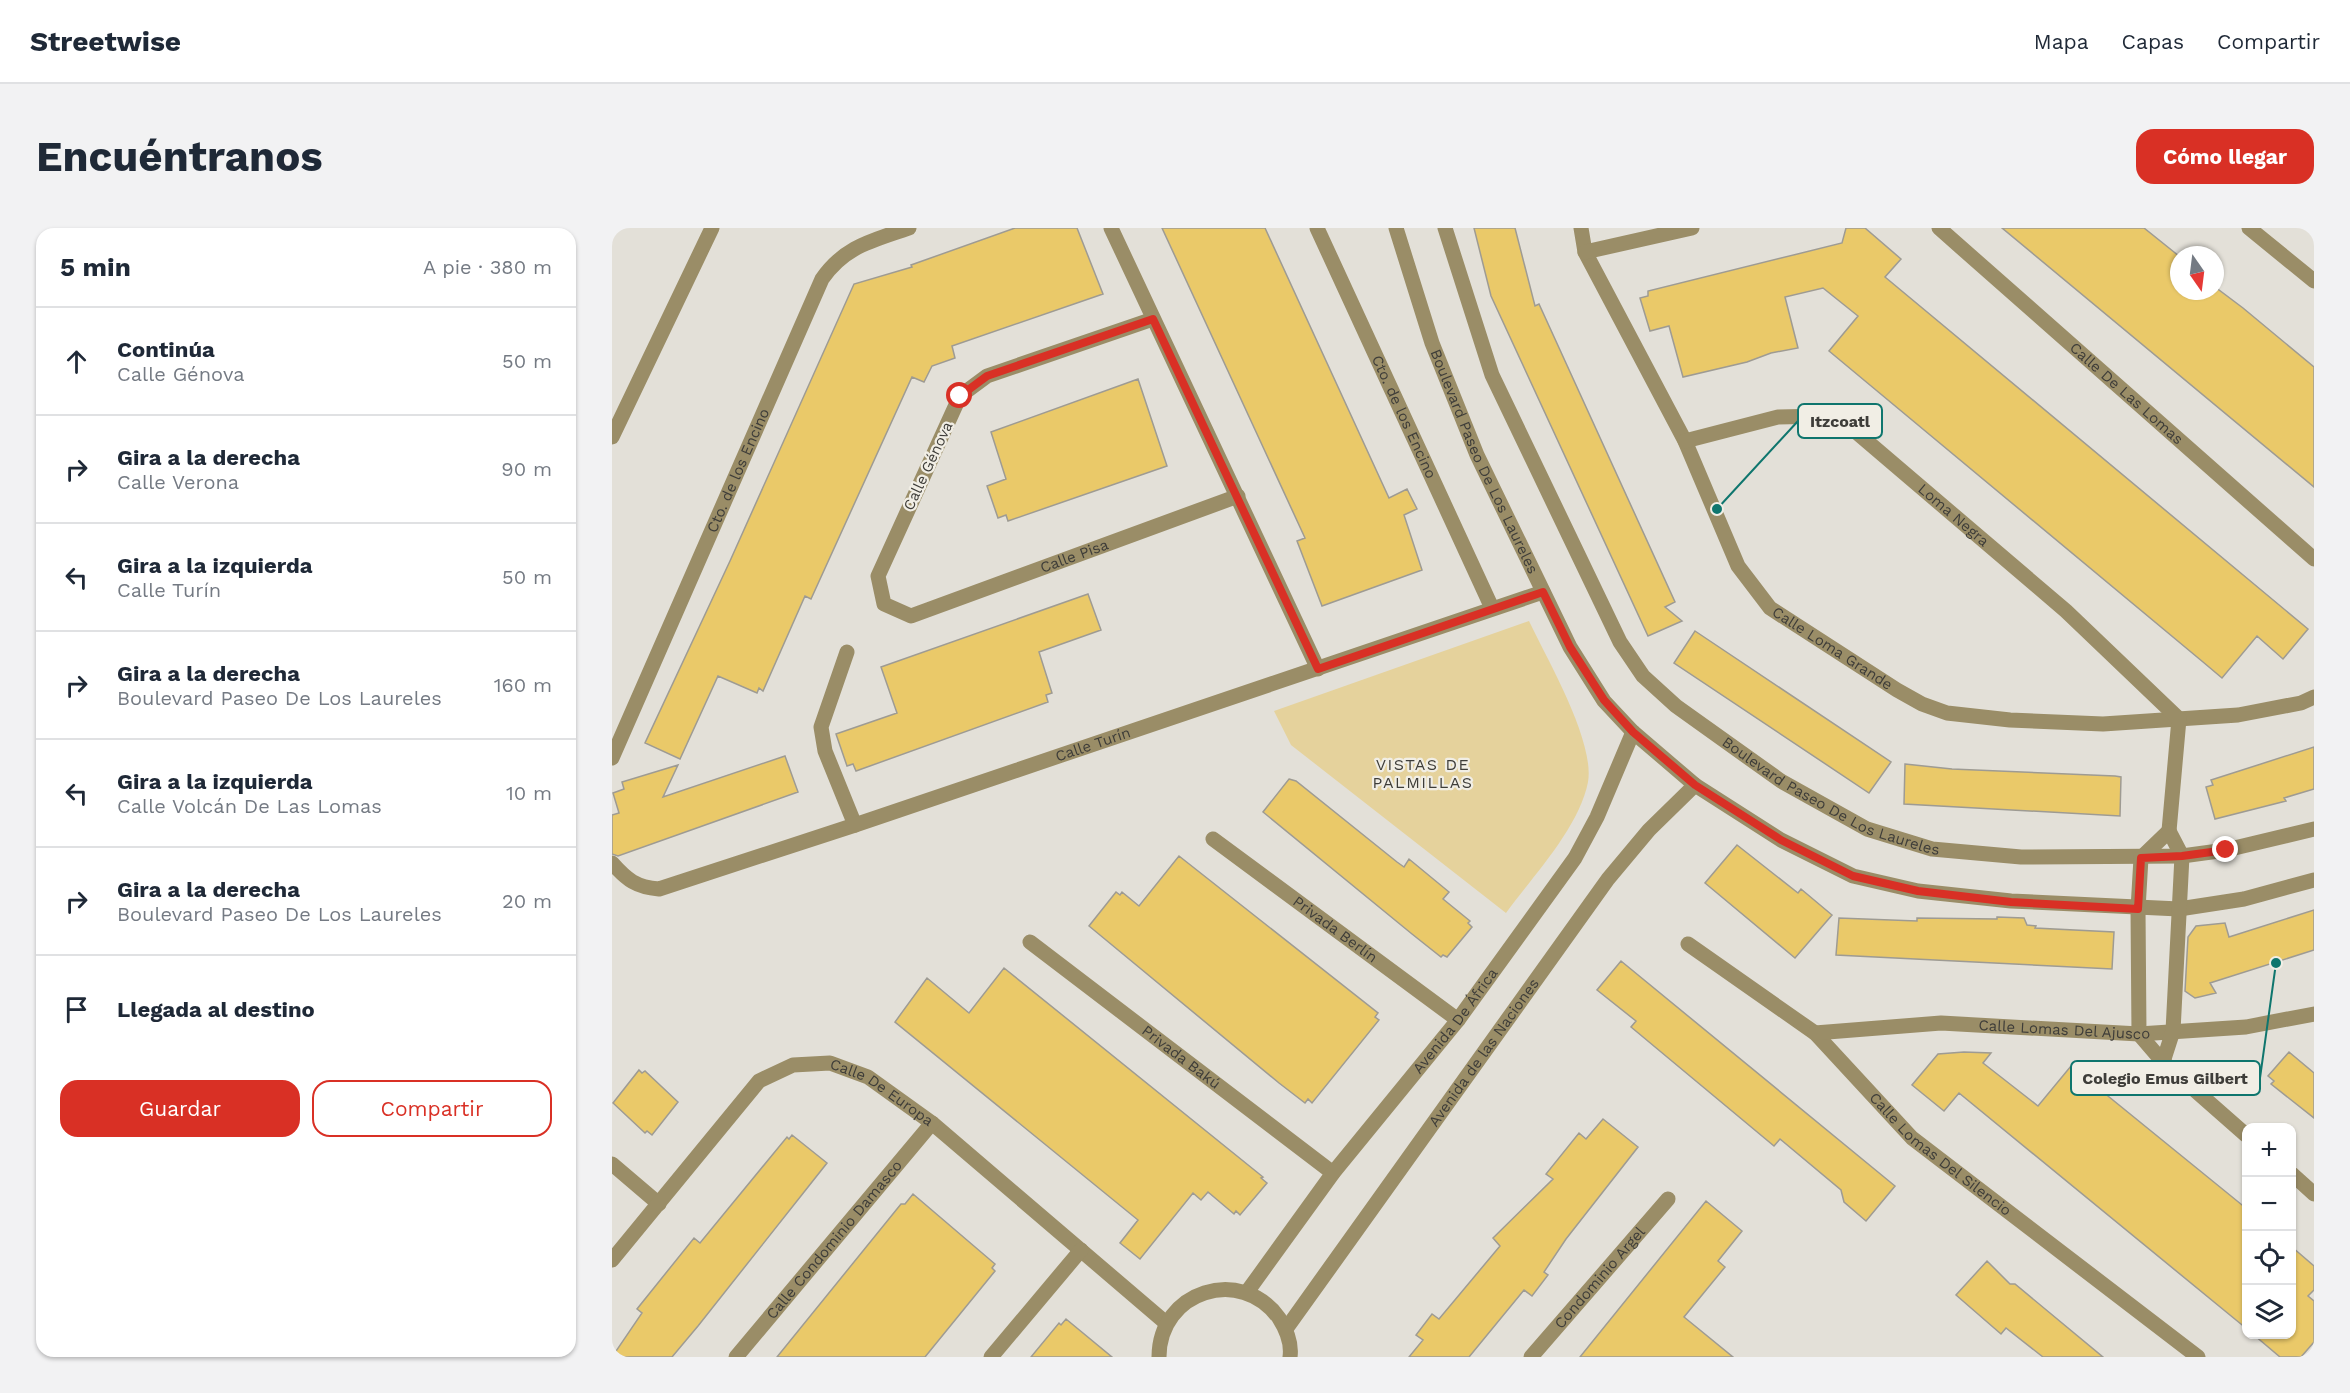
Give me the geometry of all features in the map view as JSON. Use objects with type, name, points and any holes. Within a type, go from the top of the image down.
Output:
[{"type":"street","points":[[612,437],[712,228]]},
{"type":"street","name":"Cto. de los Encino","points":[[612,758],[822,279],[833,264],[852,248],[909,228]]},
{"type":"street","points":[[1111,228],[1318,669]]},
{"type":"street","name":"Cto. de los Encino","points":[[1317,228],[1492,608]]},
{"type":"street","name":"Boulevard Paseo De Los Laureles","points":[[1396,228],[1432,343],[1477,455],[1570,647],[1604,700],[1633,732],[1695,785],[1781,840],[1853,876],[1918,891],[2011,902],[2179,909],[2244,899],[2314,880]]},
{"type":"street","name":"Boulevard Paseo De Los Laureles","points":[[1445,228],[1492,375],[1620,642],[1642,676],[1676,706],[1781,781],[1867,829],[1943,850],[2021,857],[2182,856],[2226,850],[2314,829]]},
{"type":"street","name":"Calle Loma Grande","points":[[1581,228],[1586,252],[1686,441],[1738,566],[1770,608],[1922,704],[1947,713],[2010,720],[2103,724],[2238,715],[2301,703],[2314,697]]},
{"type":"street","points":[[1586,252],[1692,228]]},
{"type":"street","name":"Calle De Las Lomas","points":[[1939,228],[2314,559]]},
{"type":"street","points":[[2249,228],[2314,281]]},
{"type":"street","name":"Calle Génova","points":[[911,616],[884,604],[878,576],[960,396],[987,376],[1153,319]]},
{"type":"street","name":"Loma Negra","points":[[1686,441],[1778,417],[1824,416],[1855,431],[2066,611],[2179,719]]},
{"type":"street","name":"Calle Pisa","points":[[911,616],[1238,496]]},
{"type":"street","name":"Calle Turín","points":[[612,863],[629,882],[642,887],[659,889],[1543,592]]},
{"type":"street","points":[[847,652],[821,728],[825,752],[855,825]]},
{"type":"street","points":[[2163,1062],[2173,1031],[2182,856],[2169,831],[2179,719]]},
{"type":"street","name":"Avenida De África","points":[[1247,1292],[1333,1173],[1458,1020],[1575,858],[1598,817],[1633,732]]},
{"type":"street","name":"Avenida de las Naciones","points":[[1286,1329],[1608,879],[1649,830],[1695,785]]},
{"type":"street","points":[[2169,831],[2141,858],[2138,909],[2139,1034],[2163,1062],[2242,1131]]},
{"type":"street","name":"Privada Berlín","points":[[1213,839],[1458,1020]]},
{"type":"street","name":"Privada Bakú","points":[[1030,942],[1333,1173]]},
{"type":"street","name":"Calle Lomas Del Silencio","points":[[1688,944],[1815,1033],[1912,1138],[2198,1357]]},
{"type":"street","name":"Calle Lomas Del Ajusco","points":[[1815,1033],[1941,1023],[2139,1034],[2246,1027],[2314,1014]]},
{"type":"street","name":"Calle De Europa","points":[[612,1260],[759,1081],[793,1065],[830,1063],[868,1077],[932,1123],[1166,1323]]},
{"type":"street","name":"Calle Condominio Damasco","points":[[736,1357],[932,1123]]},
{"type":"street","points":[[612,1164],[659,1204]]},
{"type":"street","points":[[2295,1177],[2314,1194]]},
{"type":"street","name":"Condominio Argel","points":[[1531,1357],[1668,1199]]},
{"type":"street","points":[[991,1357],[1082,1250]]},
{"type":"street","points":[[1159,1357],[1159,1344],[1166,1323],[1187,1300],[1216,1289],[1247,1292],[1270,1306],[1286,1329],[1290,1357]]},
{"type":"shaded area","points":[[1529,621],[1577,723],[1588,765],[1588,782],[1583,799],[1565,834],[1506,913],[1291,745],[1274,711]]},
{"type":"building","points":[[1015,228],[1077,228],[1103,294],[952,346],[955,358],[932,366],[924,382],[912,377],[811,599],[805,596],[763,691],[759,688],[757,693],[718,676],[680,759],[645,743],[730,561],[854,284],[912,267],[911,265]]},
{"type":"building","points":[[1162,228],[1265,228],[1389,498],[1407,489],[1417,509],[1404,515],[1422,570],[1322,606],[1297,541],[1305,538]]},
{"type":"building","points":[[1474,228],[1515,228],[1535,306],[1539,304],[1675,602],[1665,607],[1682,621],[1648,636],[1491,296]]},
{"type":"building","points":[[1846,228],[1865,228],[1901,259],[1885,277],[2308,629],[2283,659],[2257,636],[2222,678],[1829,351],[1858,316],[1823,288],[1785,297],[1798,348],[1771,353],[1747,362],[1683,377],[1669,326],[1650,331],[1640,298],[1648,296],[1648,291],[1842,243]]},
{"type":"building","points":[[2002,228],[2144,228],[2170,249],[2170,300],[2224,300],[2224,294],[2243,308],[2314,367],[2314,487]]},
{"type":"building","points":[[1138,379],[1167,466],[1008,521],[1006,515],[998,518],[987,486],[1006,479],[991,432]]},
{"type":"building","points":[[1088,594],[1101,630],[1039,652],[1052,693],[1046,695],[1048,702],[856,771],[853,764],[847,766],[836,734],[897,713],[881,667]]},
{"type":"building","points":[[1695,631],[1891,762],[1869,793],[1674,663]]},
{"type":"building","points":[[2314,747],[2314,789],[2284,798],[2286,801],[2215,819],[2206,787],[2213,785],[2211,780]]},
{"type":"building","points":[[785,756],[798,792],[618,856],[612,854],[612,815],[619,813],[613,793],[624,789],[622,782],[678,765],[663,797]]},
{"type":"building","points":[[1905,764],[1952,769],[2121,777],[2120,816],[1904,804]]},
{"type":"building","points":[[1289,779],[1296,781],[1404,867],[1409,859],[1449,892],[1443,899],[1470,921],[1468,923],[1472,927],[1447,957],[1443,955],[1441,957],[1263,812]]},
{"type":"building","points":[[1737,845],[1798,893],[1801,889],[1832,915],[1795,958],[1705,883]]},
{"type":"building","points":[[1179,856],[1378,1013],[1375,1017],[1379,1020],[1312,1103],[1308,1099],[1305,1103],[1279,1083],[1089,926],[1116,892],[1120,895],[1122,892],[1139,906]]},
{"type":"building","points":[[2314,910],[2314,950],[2210,983],[2216,993],[2195,998],[2185,991],[2188,937],[2196,926],[2225,923],[2229,937]]},
{"type":"building","points":[[1997,917],[2024,918],[2027,925],[2036,926],[2035,928],[2114,932],[2112,969],[1836,955],[1839,918],[1917,921],[1917,918],[1997,919]]},
{"type":"building","points":[[1621,961],[1895,1186],[1866,1221],[1844,1202],[1841,1190],[1780,1139],[1774,1146],[1631,1027],[1636,1021],[1597,990]]},
{"type":"building","points":[[1004,968],[1263,1177],[1261,1178],[1267,1183],[1240,1215],[1236,1211],[1234,1214],[1208,1192],[1201,1200],[1193,1193],[1140,1259],[1120,1243],[1138,1220],[895,1022],[927,978],[969,1013]]},
{"type":"building","points":[[2289,1052],[2314,1073],[2314,1118],[2271,1084],[2274,1081],[2268,1076]]},
{"type":"building","points":[[1991,1053],[1983,1063],[2038,1106],[2071,1066],[2242,1205],[2242,1325],[1959,1093],[1944,1111],[1912,1085],[1938,1054]]},
{"type":"building","points":[[639,1070],[642,1073],[645,1071],[678,1102],[652,1135],[647,1131],[645,1133],[613,1103]]},
{"type":"building","points":[[1603,1119],[1638,1147],[1566,1239],[1544,1272],[1548,1275],[1532,1296],[1524,1290],[1469,1357],[1409,1357],[1423,1340],[1416,1335],[1432,1314],[1439,1319],[1500,1246],[1493,1238],[1553,1179],[1546,1174],[1579,1133],[1586,1139]]},
{"type":"building","points":[[792,1135],[827,1163],[698,1326],[672,1357],[612,1357],[642,1313],[637,1309],[694,1238],[700,1243],[787,1137],[789,1139]]},
{"type":"building","points":[[913,1194],[995,1264],[992,1268],[995,1271],[925,1357],[777,1357],[901,1204],[905,1204]]},
{"type":"building","points":[[1706,1201],[1742,1231],[1718,1261],[1725,1267],[1684,1317],[1733,1357],[1580,1357]]},
{"type":"building","points":[[2296,1250],[2314,1266],[2314,1290],[2308,1296],[2314,1301],[2314,1342],[2301,1357],[2280,1357],[2259,1339],[2296,1339]]},
{"type":"building","points":[[1987,1261],[2010,1284],[2015,1284],[2103,1357],[2043,1357],[2006,1328],[2001,1334],[1956,1295]]},
{"type":"building","points":[[1066,1319],[1112,1357],[1031,1357],[1059,1323],[1061,1325]]},
{"type":"place","name":"Itzcoatl","points":[[1717,509]]},
{"type":"place","name":"Colegio Emus Gilbert","points":[[2276,963]]},
{"type":"district","name":"VISTAS DE PALMILLAS","points":[[1423,773]]},
{"type":"route","points":[[960,396],[987,376],[1153,319],[1318,669],[1543,592],[1570,647],[1604,700],[1661,758],[1695,785],[1781,840],[1853,876],[1918,891],[2011,902],[2138,909],[2141,858],[2182,856],[2226,850]]}]
